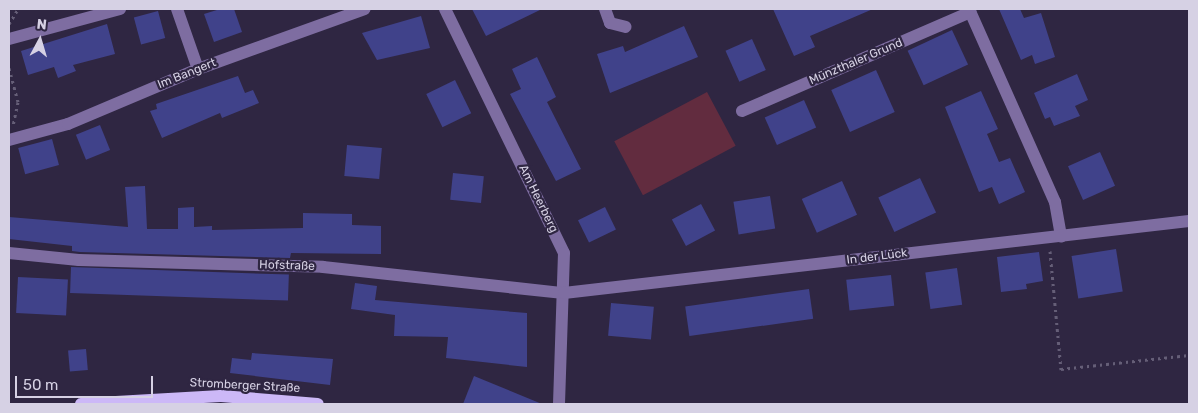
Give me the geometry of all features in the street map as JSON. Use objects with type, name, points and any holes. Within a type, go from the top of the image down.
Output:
[{"type":"main road","name":"Stromberger Straße","points":[[81,404],[211,396],[318,404]]},
{"type":"street","points":[[9,39],[120,9]]},
{"type":"street","points":[[177,9],[198,69]]},
{"type":"street","name":"Im Bangert","points":[[12,139],[68,124],[198,69],[365,9]]},
{"type":"street","name":"Am Heerberg","points":[[445,9],[564,253],[559,404]]},
{"type":"street","points":[[605,9],[610,23],[626,27]]},
{"type":"street","name":"Münzthaler Grund","points":[[742,112],[970,10],[1055,202],[1055,237]]},
{"type":"street","name":"In der Lück","points":[[564,293],[1189,221]]},
{"type":"street","name":"Hofstraße","points":[[9,252],[79,260],[323,267],[564,293]]},
{"type":"path","points":[[9,68],[18,102],[12,120],[12,139]]},
{"type":"path","points":[[1055,237],[1061,369],[1189,355]]},
{"type":"shaded area","points":[[707,92],[736,146],[643,195],[614,141]]},
{"type":"building","points":[[220,9],[234,9],[242,32],[214,42],[204,14]]},
{"type":"building","points":[[472,9],[542,9],[486,36]]},
{"type":"building","points":[[773,9],[873,9],[810,36],[815,47],[794,56]]},
{"type":"building","points":[[999,9],[1020,9],[1024,18],[1041,13],[1055,57],[1035,64],[1032,55],[1021,60]]},
{"type":"building","points":[[158,11],[165,38],[141,45],[134,17]]},
{"type":"building","points":[[421,16],[430,48],[377,60],[362,33]]},
{"type":"building","points":[[107,24],[115,54],[73,65],[76,71],[58,78],[54,67],[28,75],[21,51]]},
{"type":"building","points":[[684,26],[698,57],[610,93],[597,54],[623,46],[625,52]]},
{"type":"building","points":[[952,30],[968,64],[924,85],[908,51]]},
{"type":"building","points":[[752,39],[766,70],[739,82],[726,51]]},
{"type":"building","points":[[537,57],[556,97],[547,102],[581,169],[556,181],[510,94],[521,89],[512,69]]},
{"type":"building","points":[[876,70],[895,112],[850,132],[831,90]]},
{"type":"building","points":[[1077,74],[1088,100],[1075,106],[1080,116],[1054,126],[1050,117],[1045,119],[1034,93]]},
{"type":"building","points":[[238,76],[245,93],[253,90],[259,103],[222,118],[220,113],[162,138],[150,111],[157,109],[156,104]]},
{"type":"building","points":[[455,80],[471,113],[442,127],[426,94]]},
{"type":"building","points":[[981,91],[998,129],[987,134],[999,162],[1010,158],[1025,192],[999,204],[992,187],[979,192],[945,107]]},
{"type":"building","points":[[804,100],[816,127],[777,145],[765,117]]},
{"type":"building","points":[[100,125],[110,150],[86,160],[76,135]]},
{"type":"building","points":[[52,139],[59,165],[25,174],[18,148]]},
{"type":"building","points":[[347,145],[382,148],[379,179],[344,176]]},
{"type":"building","points":[[1100,152],[1115,186],[1083,200],[1068,166]]},
{"type":"building","points":[[453,173],[484,176],[481,203],[450,200]]},
{"type":"building","points":[[920,178],[936,212],[894,232],[878,197]]},
{"type":"building","points":[[842,181],[857,215],[817,233],[802,199]]},
{"type":"building","points":[[145,186],[147,229],[178,229],[178,208],[194,207],[194,227],[212,226],[212,230],[303,228],[303,213],[352,214],[352,225],[381,226],[381,254],[291,253],[290,258],[80,252],[72,251],[72,246],[9,239],[9,217],[128,227],[125,187]]},
{"type":"building","points":[[770,196],[775,229],[739,234],[733,202]]},
{"type":"building","points":[[701,204],[715,230],[686,246],[672,219]]},
{"type":"building","points":[[605,207],[616,229],[589,243],[578,220]]},
{"type":"building","points":[[1116,249],[1123,291],[1078,299],[1072,256]]},
{"type":"building","points":[[1039,252],[1043,281],[1026,284],[1027,289],[1001,292],[997,257]]},
{"type":"building","points":[[71,267],[289,275],[288,301],[70,293]]},
{"type":"building","points":[[957,268],[962,305],[930,309],[925,272]]},
{"type":"building","points":[[891,275],[894,306],[849,311],[846,280]]},
{"type":"building","points":[[18,277],[68,280],[66,316],[16,313]]},
{"type":"building","points":[[355,283],[377,286],[375,300],[527,313],[527,367],[446,358],[448,337],[394,336],[395,315],[351,309]]},
{"type":"building","points":[[809,289],[813,319],[689,336],[685,306]]},
{"type":"building","points":[[611,303],[654,307],[651,340],[608,336]]},
{"type":"building","points":[[86,349],[88,370],[70,371],[68,351]]},
{"type":"building","points":[[252,353],[333,359],[330,385],[230,373],[232,358],[251,360]]},
{"type":"building","points":[[474,376],[542,404],[463,404]]}]
